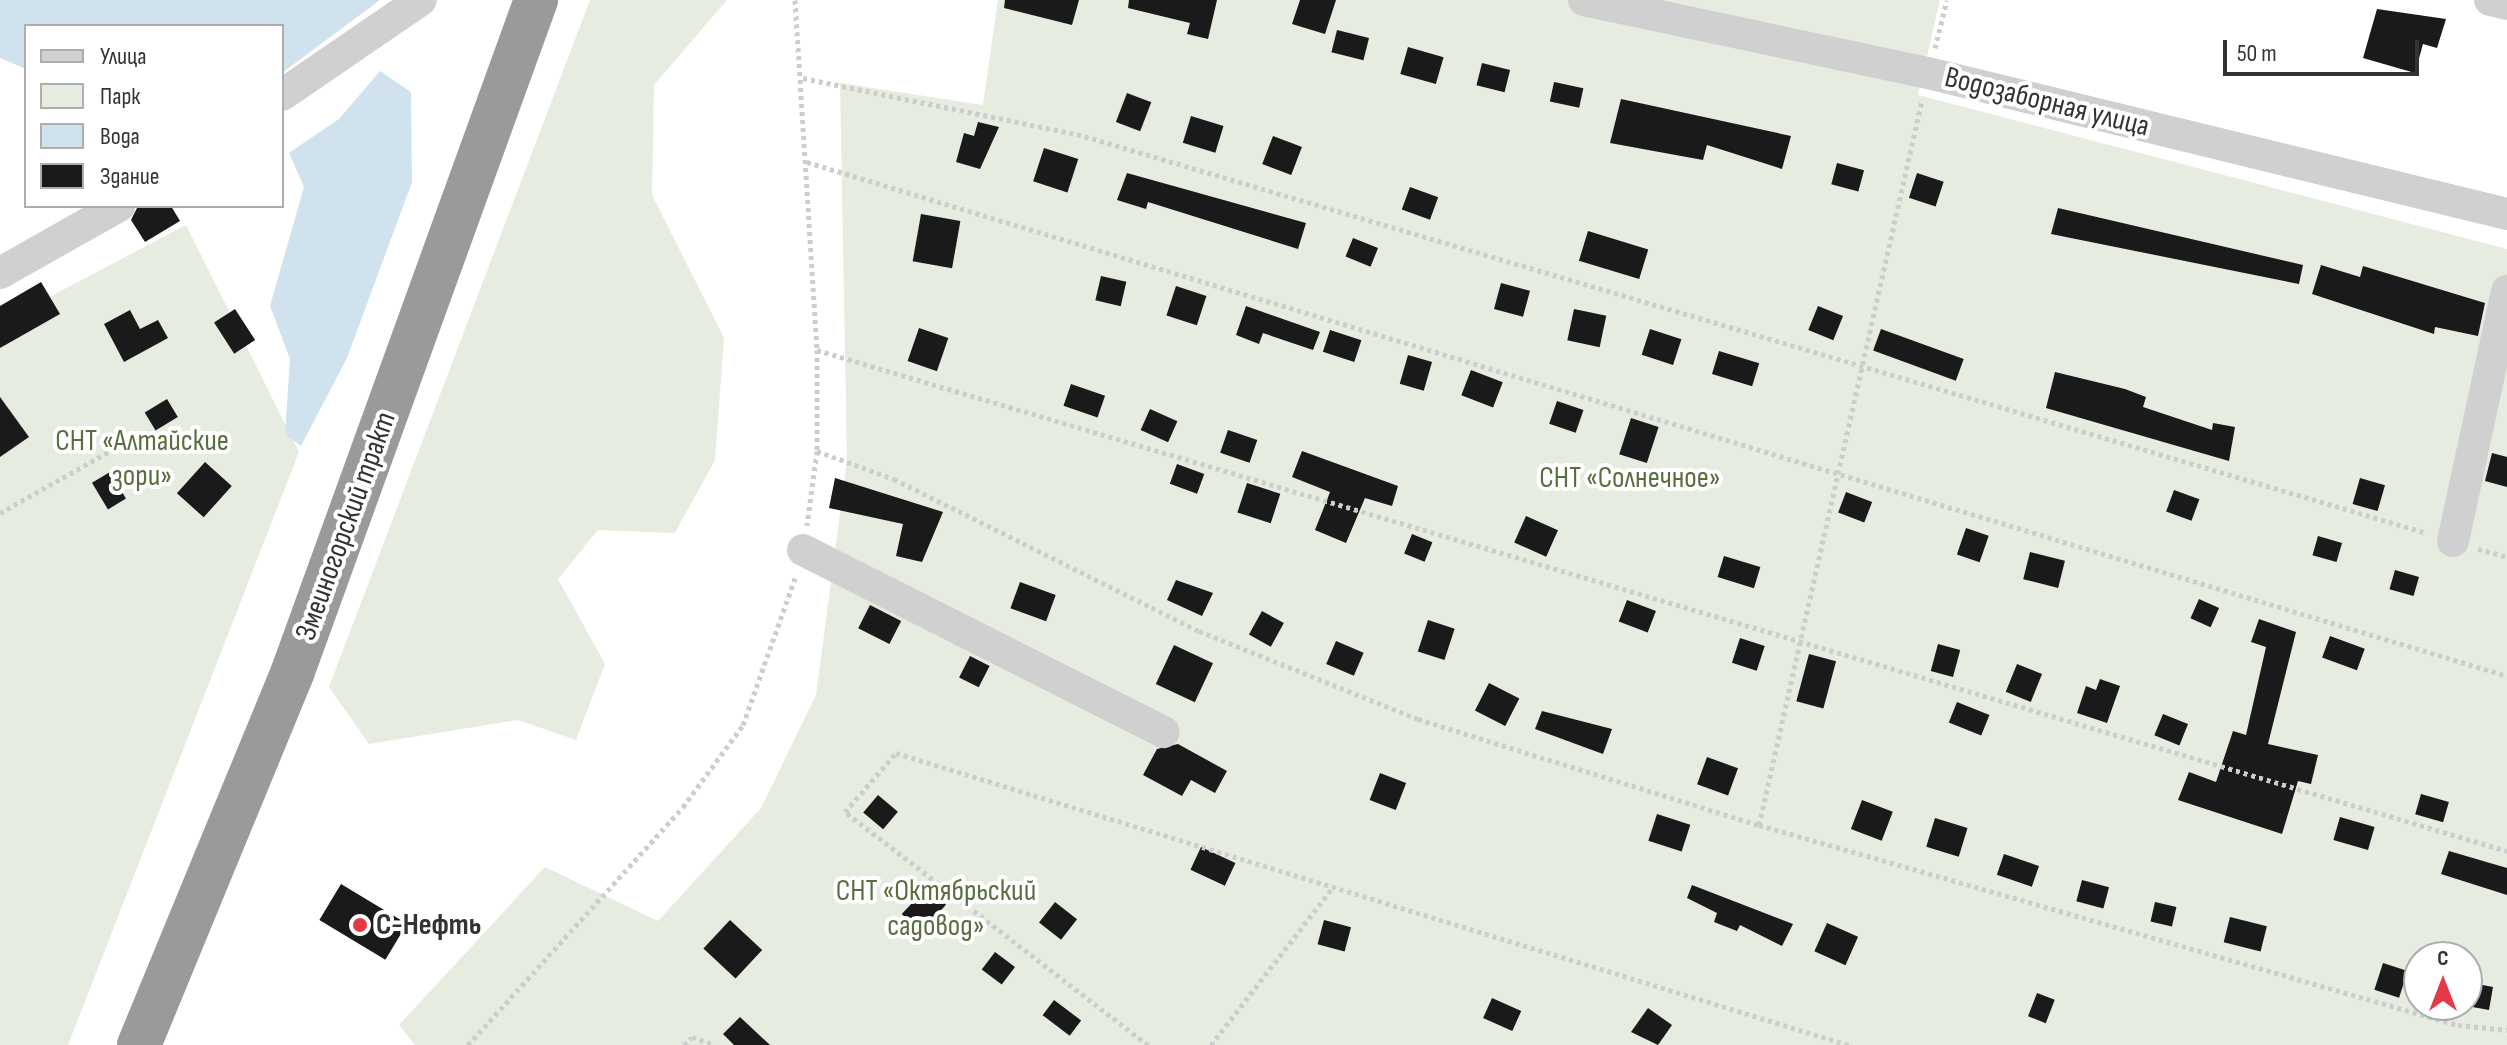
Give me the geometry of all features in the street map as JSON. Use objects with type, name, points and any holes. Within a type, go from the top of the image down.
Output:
[{"type":"highway","name":"Змеиногорский тракт","points":[[139,1045],[293,671],[536,0]]},
{"type":"street","points":[[284,94],[421,0]]},
{"type":"street","name":"Водозаборная улица","points":[[1584,0],[1928,73],[2507,214]]},
{"type":"street","points":[[2490,0],[2507,4]]},
{"type":"street","points":[[0,273],[115,208]]},
{"type":"street","points":[[2453,541],[2507,291]]},
{"type":"street","points":[[803,550],[1164,732]]},
{"type":"path","points":[[468,1045],[683,807],[743,725],[803,550],[817,451],[817,350],[803,78],[795,0]]},
{"type":"path","points":[[1759,825],[1802,640],[1859,365],[1947,0]]},
{"type":"path","points":[[803,78],[1077,134],[2507,557]]},
{"type":"path","points":[[807,162],[2507,676]]},
{"type":"path","points":[[817,350],[2507,851]]},
{"type":"path","points":[[0,513],[126,442]]},
{"type":"path","points":[[817,451],[894,479],[1199,631],[1404,713],[1759,825],[2458,1025],[2507,1030]]},
{"type":"path","points":[[1148,1045],[845,812],[896,753],[1849,1045]]},
{"type":"path","points":[[1211,1045],[1333,887]]},
{"type":"path","points":[[684,1045],[692,1037],[715,1045]]},
{"type":"green space","points":[[590,0],[727,0],[654,85],[652,195],[724,338],[715,460],[675,533],[598,530],[558,579],[605,664],[576,740],[518,720],[369,744],[329,687]]},
{"type":"green space","name":"СНТ «Солнечное»","points":[[998,0],[1940,0],[1918,95],[2507,249],[2507,1045],[415,1045],[399,1025],[545,867],[658,921],[761,808],[816,695],[847,461],[840,83],[983,105]]},
{"type":"green space","name":"СНТ «Алтайские зори»","points":[[186,225],[299,452],[68,1045],[0,1045],[0,323]]},
{"type":"water","points":[[0,0],[380,0],[284,72],[284,24],[24,24],[24,68],[0,58]]},
{"type":"water","points":[[380,71],[411,92],[412,182],[347,358],[301,446],[285,434],[290,359],[270,306],[304,187],[289,153],[339,119]]},
{"type":"building","points":[[1005,0],[1079,0],[1072,25],[1004,8]]},
{"type":"building","points":[[1129,0],[1217,0],[1208,39],[1187,34],[1190,23],[1128,8]]},
{"type":"building","points":[[1300,0],[1336,0],[1325,34],[1292,24]]},
{"type":"building","points":[[2377,9],[2446,19],[2437,48],[2423,44],[2415,73],[2363,58]]},
{"type":"building","points":[[1337,30],[1369,38],[1363,60],[1331,52]]},
{"type":"building","points":[[1408,47],[1444,57],[1436,84],[1400,74]]},
{"type":"building","points":[[1482,63],[1510,70],[1505,92],[1476,85]]},
{"type":"building","points":[[1554,82],[1583,88],[1579,108],[1550,102]]},
{"type":"building","points":[[1127,93],[1151,102],[1140,131],[1116,122]]},
{"type":"building","points":[[1621,99],[1791,136],[1782,169],[1707,145],[1703,160],[1610,143]]},
{"type":"building","points":[[1191,116],[1224,126],[1215,153],[1183,143]]},
{"type":"building","points":[[978,122],[999,127],[980,169],[956,162],[964,133],[974,136]]},
{"type":"building","points":[[1273,136],[1302,147],[1291,175],[1262,164]]},
{"type":"building","points":[[1044,148],[1078,159],[1067,192],[1033,181]]},
{"type":"building","points":[[1837,163],[1864,170],[1858,191],[1831,184]]},
{"type":"building","points":[[1127,173],[1306,223],[1298,249],[1148,202],[1146,209],[1117,200]]},
{"type":"building","points":[[1917,173],[1944,182],[1936,206],[1909,198]]},
{"type":"building","points":[[1410,187],[1438,197],[1430,220],[1402,210]]},
{"type":"building","points":[[137,208],[172,208],[180,221],[145,242],[131,220]]},
{"type":"building","points":[[2058,208],[2303,265],[2299,284],[2051,234]]},
{"type":"building","points":[[921,214],[960,221],[952,268],[913,261]]},
{"type":"building","points":[[1588,231],[1648,249],[1639,279],[1579,261]]},
{"type":"building","points":[[1353,238],[1378,248],[1371,267],[1346,257]]},
{"type":"building","points":[[2321,265],[2360,277],[2363,266],[2485,303],[2478,336],[2435,327],[2434,334],[2312,294]]},
{"type":"building","points":[[1101,276],[1126,282],[1121,306],[1095,300]]},
{"type":"building","points":[[41,282],[60,314],[0,348],[0,306]]},
{"type":"building","points":[[1501,283],[1530,291],[1523,317],[1494,309]]},
{"type":"building","points":[[1176,286],[1206,296],[1197,325],[1166,315]]},
{"type":"building","points":[[1246,306],[1320,332],[1313,350],[1263,333],[1259,344],[1236,335]]},
{"type":"building","points":[[1818,306],[1843,316],[1833,340],[1808,330]]},
{"type":"building","points":[[235,309],[255,340],[234,354],[214,323]]},
{"type":"building","points":[[1574,309],[1606,316],[1600,347],[1567,340]]},
{"type":"building","points":[[130,310],[140,329],[158,320],[168,338],[124,362],[104,324]]},
{"type":"building","points":[[919,328],[948,338],[937,371],[908,361]]},
{"type":"building","points":[[1650,329],[1681,339],[1673,365],[1642,355]]},
{"type":"building","points":[[1881,329],[1964,359],[1956,381],[1873,351]]},
{"type":"building","points":[[1330,330],[1361,340],[1354,362],[1323,352]]},
{"type":"building","points":[[1719,351],[1759,363],[1752,386],[1712,374]]},
{"type":"building","points":[[1408,355],[1432,362],[1424,391],[1400,384]]},
{"type":"building","points":[[1471,370],[1503,382],[1493,407],[1461,395]]},
{"type":"building","points":[[2055,372],[2125,389],[2146,397],[2143,407],[2212,430],[2213,423],[2235,427],[2229,461],[2046,408]]},
{"type":"building","points":[[1071,384],[1105,396],[1098,417],[1064,406]]},
{"type":"building","points":[[0,397],[29,437],[0,457]]},
{"type":"building","points":[[167,399],[178,417],[156,430],[145,412]]},
{"type":"building","points":[[1557,401],[1583,410],[1576,433],[1549,424]]},
{"type":"building","points":[[1150,409],[1177,421],[1168,442],[1141,430]]},
{"type":"building","points":[[1631,418],[1659,427],[1647,463],[1619,454]]},
{"type":"building","points":[[1228,430],[1257,440],[1249,463],[1220,453]]},
{"type":"building","points":[[1302,451],[1398,486],[1392,506],[1365,498],[1346,543],[1315,530],[1330,492],[1292,477]]},
{"type":"building","points":[[2492,453],[2507,457],[2507,487],[2485,481]]},
{"type":"building","points":[[205,462],[232,486],[204,517],[177,493]]},
{"type":"building","points":[[1177,464],[1204,474],[1197,494],[1170,484]]},
{"type":"building","points":[[110,472],[126,499],[108,509],[92,483]]},
{"type":"building","points":[[835,478],[943,512],[922,562],[896,556],[903,524],[829,508]]},
{"type":"building","points":[[2360,478],[2385,485],[2378,511],[2353,504]]},
{"type":"building","points":[[1247,483],[1280,494],[1271,523],[1237,512]]},
{"type":"building","points":[[2174,490],[2199,499],[2192,521],[2166,512]]},
{"type":"building","points":[[1846,492],[1872,502],[1864,523],[1838,513]]},
{"type":"building","points":[[1526,516],[1558,530],[1546,557],[1514,542]]},
{"type":"building","points":[[1966,528],[1989,536],[1980,562],[1957,554]]},
{"type":"building","points":[[1412,534],[1432,542],[1425,562],[1404,553]]},
{"type":"building","points":[[2318,536],[2342,543],[2337,562],[2312,555]]},
{"type":"building","points":[[2030,552],[2065,561],[2058,588],[2023,579]]},
{"type":"building","points":[[1724,556],[1760,567],[1754,588],[1718,577]]},
{"type":"building","points":[[2395,570],[2419,577],[2414,596],[2389,589]]},
{"type":"building","points":[[1176,580],[1213,593],[1202,616],[1167,600]]},
{"type":"building","points":[[1020,582],[1056,595],[1046,621],[1010,608]]},
{"type":"building","points":[[2199,599],[2219,608],[2211,627],[2190,618]]},
{"type":"building","points":[[1627,600],[1656,611],[1648,633],[1619,621]]},
{"type":"building","points":[[870,605],[901,621],[889,644],[858,628]]},
{"type":"building","points":[[1262,611],[1284,623],[1271,647],[1249,635]]},
{"type":"building","points":[[2259,619],[2296,632],[2268,744],[2318,755],[2311,784],[2298,781],[2282,834],[2178,800],[2189,772],[2216,782],[2233,731],[2246,735],[2266,647],[2251,642]]},
{"type":"building","points":[[1428,620],[1455,629],[1444,660],[1418,651]]},
{"type":"building","points":[[2330,636],[2365,649],[2357,670],[2322,658]]},
{"type":"building","points":[[1740,638],[1765,646],[1757,671],[1732,663]]},
{"type":"building","points":[[1336,641],[1364,653],[1354,676],[1326,664]]},
{"type":"building","points":[[1938,644],[1960,650],[1953,677],[1931,671]]},
{"type":"building","points":[[1174,645],[1213,663],[1195,702],[1156,684]]},
{"type":"building","points":[[1809,654],[1836,661],[1823,709],[1796,701]]},
{"type":"building","points":[[970,656],[990,666],[979,687],[959,677]]},
{"type":"building","points":[[2017,664],[2042,674],[2031,702],[2006,692]]},
{"type":"building","points":[[2100,679],[2120,686],[2107,723],[2077,713],[2086,686],[2096,690]]},
{"type":"building","points":[[1489,683],[1519,698],[1505,726],[1475,711]]},
{"type":"building","points":[[1957,702],[1989,715],[1981,736],[1949,722]]},
{"type":"building","points":[[1542,711],[1612,729],[1603,754],[1535,729]]},
{"type":"building","points":[[2163,714],[2188,724],[2179,745],[2154,735]]},
{"type":"building","points":[[1178,744],[1227,771],[1215,793],[1191,780],[1182,796],[1143,775],[1157,749]]},
{"type":"building","points":[[1707,757],[1738,768],[1728,796],[1697,784]]},
{"type":"building","points":[[1380,773],[1406,783],[1396,810],[1370,800]]},
{"type":"building","points":[[2421,794],[2449,802],[2443,822],[2415,814]]},
{"type":"building","points":[[878,795],[898,812],[883,829],[863,813]]},
{"type":"building","points":[[1862,800],[1893,812],[1882,841],[1851,829]]},
{"type":"building","points":[[1657,814],[1690,825],[1682,851],[1648,841]]},
{"type":"building","points":[[2340,817],[2375,827],[2368,850],[2333,840]]},
{"type":"building","points":[[1935,818],[1968,828],[1959,857],[1926,847]]},
{"type":"building","points":[[1201,847],[1235,863],[1225,886],[1190,870]]},
{"type":"building","points":[[2449,851],[2507,868],[2507,895],[2441,874]]},
{"type":"building","points":[[2004,854],[2039,866],[2032,887],[1997,875]]},
{"type":"building","points":[[2082,880],[2109,887],[2103,908],[2076,901]]},
{"type":"building","points":[[341,884],[407,924],[385,960],[319,920]]},
{"type":"building","points":[[1692,885],[1793,924],[1782,946],[1740,925],[1737,931],[1714,922],[1717,913],[1687,898]]},
{"type":"building","points":[[927,887],[946,905],[921,932],[902,914]]},
{"type":"building","points":[[1055,902],[1077,919],[1061,940],[1039,922]]},
{"type":"building","points":[[2155,902],[2176,907],[2172,926],[2151,921]]},
{"type":"building","points":[[2230,917],[2267,926],[2261,951],[2224,942]]},
{"type":"building","points":[[730,920],[762,950],[736,979],[703,949]]},
{"type":"building","points":[[1324,920],[1351,927],[1345,951],[1318,944]]},
{"type":"building","points":[[1827,923],[1858,937],[1845,965],[1814,951]]},
{"type":"building","points":[[995,952],[1015,967],[1002,985],[982,970]]},
{"type":"building","points":[[2383,963],[2403,969],[2399,998],[2374,990]]},
{"type":"building","points":[[2483,985],[2493,987],[2489,1010],[2483,1009]]},
{"type":"building","points":[[2037,993],[2055,1000],[2046,1023],[2028,1016]]},
{"type":"building","points":[[1492,998],[1521,1011],[1512,1031],[1483,1018]]},
{"type":"building","points":[[1054,1000],[1081,1020],[1070,1036],[1043,1015]]},
{"type":"building","points":[[1648,1008],[1672,1025],[1658,1045],[1631,1032]]},
{"type":"building","points":[[740,1017],[770,1045],[734,1045],[723,1034]]},
{"type":"place","name":"С-Нефть","points":[[360,925]]},
{"type":"park label","name":"СНТ «Октябрьский садовод»","points":[[936,908]]}]
